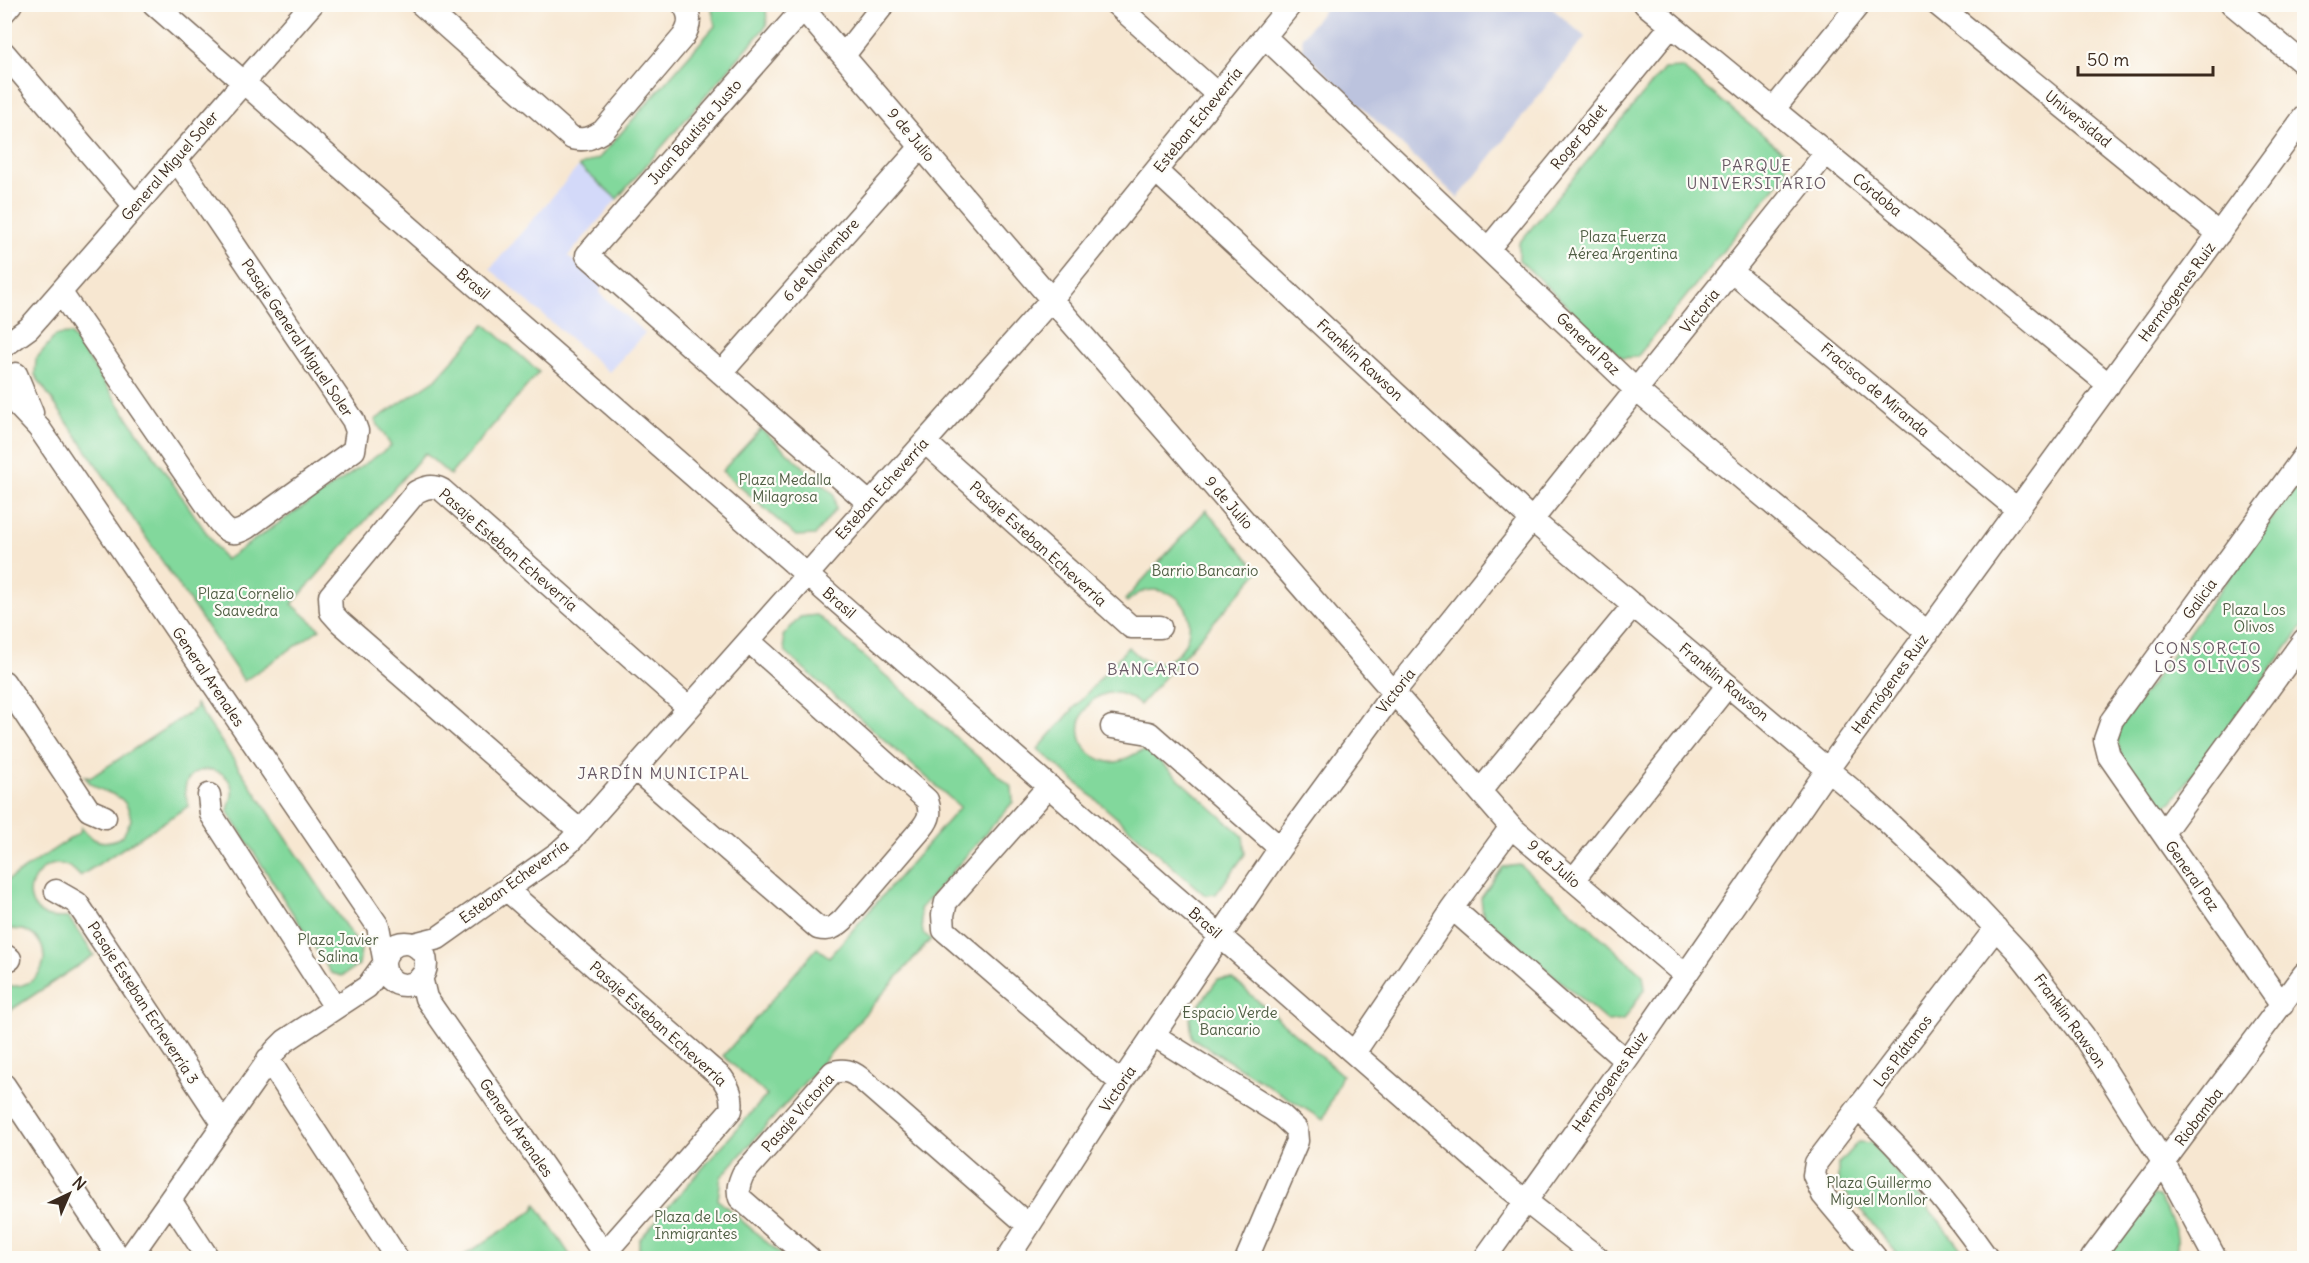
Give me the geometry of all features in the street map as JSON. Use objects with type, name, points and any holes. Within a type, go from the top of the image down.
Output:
[{"type":"street","points":[[4,12],[11,4]]},
{"type":"street","name":"Brasil","points":[[153,4],[1526,1201]]},
{"type":"street","name":"General Miguel Soler","points":[[4,348],[29,328],[61,293],[312,4]]},
{"type":"street","points":[[421,4],[572,138],[591,139],[603,131],[684,37],[686,11]]},
{"type":"street","points":[[844,55],[884,4]]},
{"type":"street","points":[[1116,4],[1218,95]]},
{"type":"street","name":"Esteban Echeverría","points":[[129,1258],[268,1059],[285,1041],[367,987],[406,968],[438,938],[558,853],[580,831],[1051,300],[1291,4]]},
{"type":"street","name":"Córdoba","points":[[1645,4],[2109,385]]},
{"type":"street","points":[[1773,110],[1859,4]]},
{"type":"street","name":"Universidad","points":[[1937,4],[2219,234]]},
{"type":"street","points":[[2232,4],[2304,63]]},
{"type":"street","name":"9 de Julio","points":[[801,7],[1051,300],[1511,826],[1685,975]]},
{"type":"street","name":"Juan Bautista Justo","points":[[721,373],[587,255],[801,7]]},
{"type":"street","name":"Roger Balet","points":[[1488,249],[1671,26]]},
{"type":"street","name":"General Paz","points":[[1265,37],[1636,390],[1928,633]]},
{"type":"street","points":[[4,53],[135,206]]},
{"type":"street","name":"Hermógenes Ruiz","points":[[1485,1258],[1828,769],[2304,117]]},
{"type":"street","name":"6 de Noviembre","points":[[721,373],[921,147]]},
{"type":"street","name":"Victoria","points":[[1008,1258],[1121,1083],[1280,848],[1394,692],[1826,153]]},
{"type":"street","name":"Pasaje General Miguel Soler","points":[[61,293],[226,531],[238,533],[351,454],[357,443],[357,432],[353,420],[176,159]]},
{"type":"street","name":"Franklin Rawson","points":[[1156,171],[1532,520],[1828,769],[1909,841],[1996,927],[2038,976],[2083,1035],[2164,1163],[2206,1254]]},
{"type":"street","name":"Fracisco de Miranda","points":[[1731,271],[2018,510]]},
{"type":"street","name":"General Miguel Soler","points":[[10,380],[19,350],[29,328]]},
{"type":"street","name":"General Arenales","points":[[4,348],[16,361],[10,380],[39,428],[605,1256]]},
{"type":"street","points":[[721,373],[870,504]]},
{"type":"street","name":"Pasaje Esteban Echeverría","points":[[925,442],[1131,627],[1160,627]]},
{"type":"street","name":"Galicia","points":[[2106,745],[2106,733],[2112,720],[2304,456]]},
{"type":"street","name":"Pasaje Esteban Echeverría","points":[[580,831],[331,612],[330,596],[334,590],[416,492],[426,486],[442,490],[689,708]]},
{"type":"street","points":[[1480,791],[1634,605]]},
{"type":"street","points":[[635,769],[818,928],[826,930],[835,927],[843,920],[929,819],[930,809],[927,800],[749,640]]},
{"type":"street","points":[[2163,833],[2304,640]]},
{"type":"street","points":[[4,682],[89,810],[105,817]]},
{"type":"street","points":[[1573,880],[1728,685]]},
{"type":"street","points":[[1112,727],[1149,733],[1280,848]]},
{"type":"street","name":"General Paz","points":[[2106,745],[2109,756],[2282,1005]]},
{"type":"street","points":[[1049,786],[946,902],[942,923],[944,930],[1121,1083]]},
{"type":"street","points":[[209,795],[211,814],[335,1007]]},
{"type":"street","points":[[1354,1053],[1452,908],[1511,826]]},
{"type":"street","name":"Pasaje Esteban Echeverría","points":[[507,890],[722,1078],[729,1088],[732,1101],[731,1110],[605,1256]]},
{"type":"street","name":"Pasaje Esteban Echeverría 3","points":[[56,891],[77,903],[223,1123]]},
{"type":"street","points":[[1452,908],[1626,1060]]},
{"type":"street","name":"Los Plátanos","points":[[1876,1258],[1823,1195],[1814,1175],[1816,1163],[1996,927]]},
{"type":"street","name":"Riobamba","points":[[2092,1258],[2304,974]]},
{"type":"street","points":[[1155,1035],[1281,1115],[1296,1129],[1298,1135],[1248,1258]]},
{"type":"street","points":[[268,1059],[397,1258]]},
{"type":"street","name":"Pasaje Victoria","points":[[809,1258],[740,1198],[739,1182],[743,1174],[833,1072],[841,1070],[853,1072],[1028,1225]]},
{"type":"street","points":[[4,1085],[119,1258]]},
{"type":"street","points":[[1858,1109],[1882,1131],[1916,1169],[1987,1258]]},
{"type":"street","points":[[170,1200],[208,1258]]},
{"type":"street","points":[[1526,1201],[1598,1258]]},
{"type":"shaded area","points":[[1547,4],[1585,37],[1458,198],[1303,52],[1302,37],[1328,5]]},
{"type":"shaded area","points":[[579,166],[617,199],[568,256],[601,286],[600,294],[645,333],[609,372],[490,269]]},
{"type":"green space","points":[[766,4],[767,25],[617,199],[579,166],[599,158],[715,26],[712,9],[708,5]]},
{"type":"green space","name":"Plaza Fuerza Aérea Argentina","points":[[1682,68],[1785,153],[1787,172],[1637,357],[1622,358],[1519,260],[1519,243],[1664,69]]},
{"type":"green space","name":"Plaza Cornelio Saavedra","points":[[485,324],[539,372],[450,475],[425,453],[292,604],[320,629],[244,681],[35,375],[36,359],[56,335],[71,334],[225,560],[391,446],[375,420],[436,379]]},
{"type":"green space","name":"Plaza Medalla Milagrosa","points":[[761,429],[834,494],[836,509],[815,535],[796,536],[722,471]]},
{"type":"green space","name":"Plaza Los Olivos","points":[[2293,490],[2304,492],[2304,625],[2172,802],[2165,805],[2152,801],[2123,759],[2117,741],[2117,731]]},
{"type":"green space","name":"Barrio Bancario","points":[[1206,510],[1259,571],[1140,705],[1122,694],[1106,694],[1093,700],[1084,711],[1080,725],[1081,740],[1089,753],[1105,761],[1118,762],[1148,751],[1243,836],[1245,854],[1216,894],[1205,895],[1038,749],[1128,647],[1146,661],[1161,662],[1173,657],[1183,648],[1188,635],[1189,621],[1185,608],[1176,597],[1151,590],[1134,596],[1127,602],[1125,600]]},
{"type":"green space","name":"Plaza de Los Inmigrantes","points":[[817,615],[1012,787],[1013,802],[920,909],[923,933],[931,939],[721,1177],[718,1200],[785,1258],[639,1258],[639,1240],[767,1095],[723,1056],[817,948],[829,957],[960,807],[785,652],[783,636],[800,617]]},
{"type":"green space","name":"Plaza Javier Salina","points":[[196,704],[361,949],[359,965],[342,976],[331,973],[228,812],[232,788],[228,780],[214,770],[206,770],[191,776],[186,783],[185,794],[189,806],[80,876],[68,866],[56,864],[45,868],[37,875],[31,886],[30,897],[35,908],[46,916],[69,918],[94,955],[5,1014],[5,985],[17,986],[28,983],[42,968],[44,959],[43,949],[38,940],[28,932],[5,929],[5,882],[80,832],[81,827],[95,840],[105,842],[123,836],[131,820],[124,802],[98,788],[84,776],[90,778],[195,709]]},
{"type":"green space","points":[[1520,865],[1643,975],[1645,988],[1624,1020],[1608,1022],[1483,915],[1481,898],[1503,867]]},
{"type":"green space","name":"Espacio Verde Bancario","points":[[1218,979],[1233,979],[1342,1075],[1323,1120],[1192,1038],[1190,1018]]},
{"type":"green space","name":"Plaza Guillermo Miguel Monllor","points":[[1858,1142],[1872,1143],[1968,1258],[1901,1258],[1838,1184],[1838,1164]]},
{"type":"green space","points":[[2153,1195],[2158,1196],[2177,1235],[2176,1251],[2172,1258],[2104,1258]]},
{"type":"green space","points":[[536,1204],[572,1258],[460,1258],[534,1210]]},
{"type":"district","name":"PARQUE UNIVERSITARIO","points":[[1757,174]]},
{"type":"district","name":"CONSORCIO LOS OLIVOS","points":[[2208,657]]},
{"type":"district","name":"BANCARIO","points":[[1154,669]]},
{"type":"district","name":"JARDÍN MUNICIPAL","points":[[664,773]]}]
